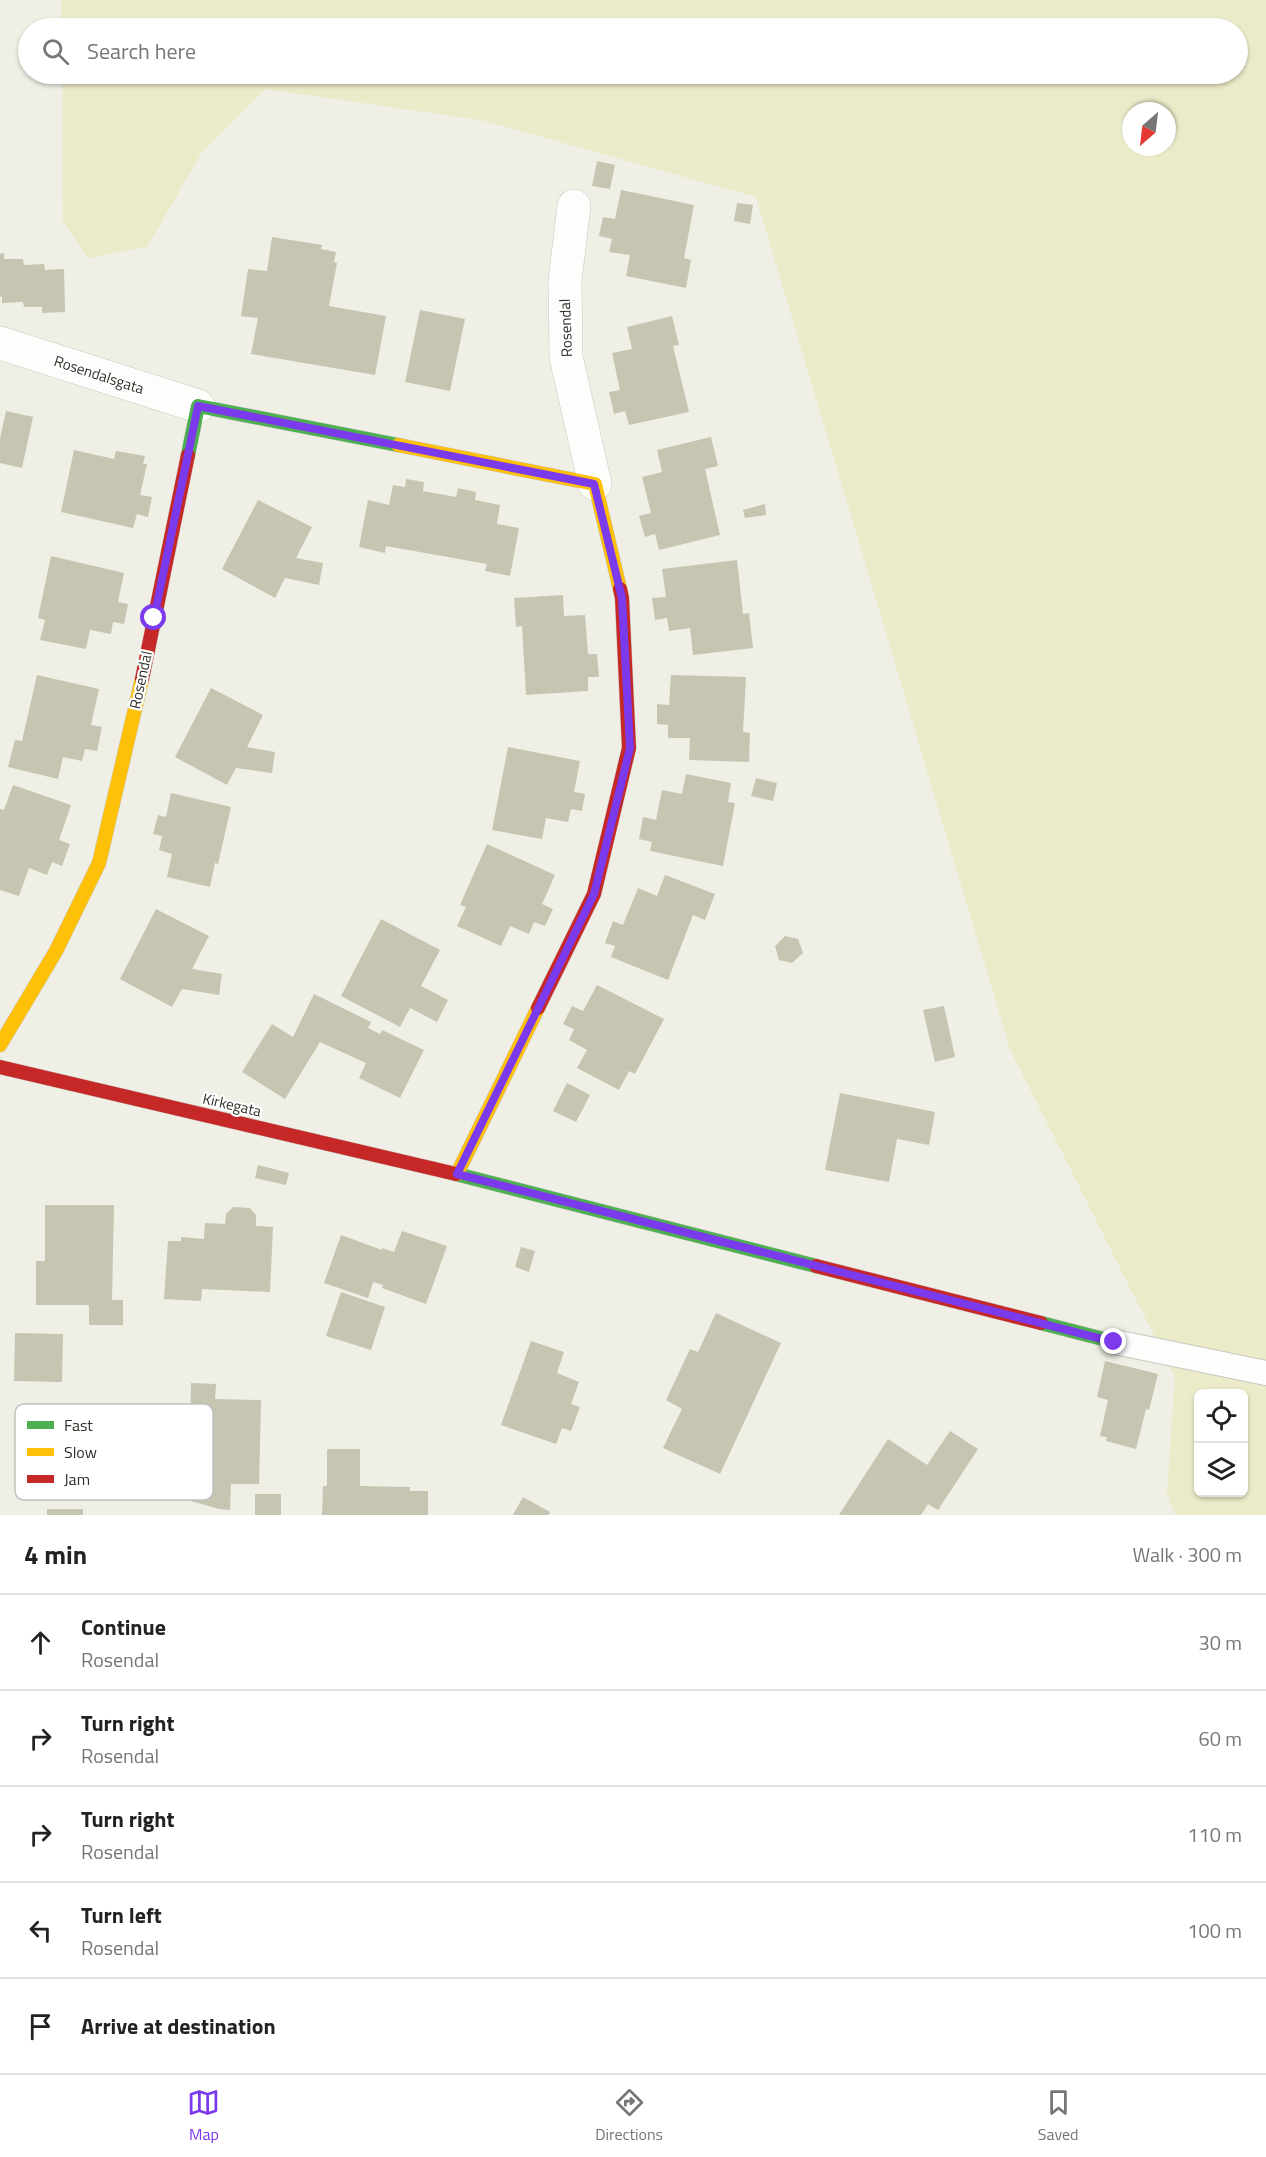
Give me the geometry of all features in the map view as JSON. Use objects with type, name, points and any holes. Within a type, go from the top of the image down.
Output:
[{"type":"street","name":"Rosendal","points":[[457,1174],[594,894],[630,748],[622,598],[566,357],[565,280],[574,206]]},
{"type":"street","name":"Rosendalsgata","points":[[0,343],[198,406]]},
{"type":"street","name":"Rosendal","points":[[0,1045],[56,951],[99,863],[111,817],[198,406]]},
{"type":"street","points":[[198,406],[594,484]]},
{"type":"street","name":"Kirkegata","points":[[0,1067],[457,1174]]},
{"type":"street","points":[[457,1174],[1114,1342]]},
{"type":"lane","points":[[1114,1342],[1266,1373]]},
{"type":"green space","points":[[61,0],[1266,0],[1266,1515],[1175,1515],[1167,1493],[1175,1377],[1010,1049],[756,197],[481,120],[265,89],[202,152],[147,247],[88,258],[63,221],[62,84],[1248,84],[1248,18],[61,18]]},
{"type":"building","points":[[597,161],[615,165],[610,189],[592,186]]},
{"type":"building","points":[[621,190],[694,205],[684,258],[691,260],[686,288],[626,276],[630,255],[609,252],[612,239],[599,236],[603,217],[615,219]]},
{"type":"building","points":[[737,203],[753,205],[750,224],[734,221]]},
{"type":"building","points":[[272,237],[322,245],[321,249],[336,252],[334,262],[337,263],[329,306],[386,316],[375,375],[251,354],[258,318],[241,316],[248,269],[267,271]]},
{"type":"building","points":[[4,253],[4,259],[23,259],[24,265],[44,264],[45,270],[64,269],[65,312],[42,313],[42,307],[24,307],[23,302],[2,303],[0,254]]},
{"type":"building","points":[[420,310],[465,319],[450,391],[405,382]]},
{"type":"building","points":[[672,316],[679,345],[673,346],[689,412],[629,425],[625,411],[614,414],[609,392],[620,390],[612,353],[632,349],[627,327]]},
{"type":"building","points":[[6,411],[33,417],[22,468],[0,463],[0,439]]},
{"type":"building","points":[[711,437],[718,466],[705,469],[720,535],[659,550],[655,534],[645,537],[639,516],[651,513],[642,477],[662,472],[657,450]]},
{"type":"building","points":[[74,450],[114,459],[116,451],[145,456],[143,464],[147,464],[140,495],[152,497],[148,517],[137,514],[133,528],[61,512]]},
{"type":"building","points":[[406,479],[424,482],[423,491],[456,497],[458,488],[476,492],[475,500],[500,505],[497,524],[519,528],[510,576],[485,571],[487,564],[386,546],[385,553],[359,547],[368,500],[389,505],[393,485],[405,487]]},
{"type":"building","points":[[258,500],[312,527],[296,558],[323,563],[319,585],[285,578],[275,598],[222,569]]},
{"type":"building","points":[[765,504],[766,515],[745,518],[743,510]]},
{"type":"building","points":[[51,556],[124,573],[118,602],[128,604],[124,624],[113,622],[111,634],[90,630],[86,649],[40,640],[45,620],[38,618]]},
{"type":"building","points":[[737,560],[743,614],[749,613],[753,648],[693,655],[690,628],[669,631],[667,618],[655,620],[652,598],[666,597],[662,569]]},
{"type":"building","points":[[563,595],[564,616],[585,615],[588,654],[597,654],[599,677],[588,677],[588,691],[526,695],[522,626],[516,627],[514,598]]},
{"type":"building","points":[[37,675],[99,689],[91,725],[102,727],[97,751],[85,749],[82,761],[63,757],[58,779],[8,767],[15,740],[22,741]]},
{"type":"building","points":[[671,675],[746,677],[743,732],[750,733],[749,762],[689,760],[690,738],[668,738],[668,725],[657,724],[657,704],[669,705]]},
{"type":"building","points":[[211,688],[263,715],[247,747],[275,752],[272,773],[236,768],[227,785],[175,757]]},
{"type":"building","points":[[508,747],[580,761],[574,792],[585,794],[582,811],[571,809],[568,822],[546,818],[542,839],[492,830]]},
{"type":"building","points":[[686,774],[731,783],[728,802],[735,803],[723,866],[650,851],[652,842],[639,839],[643,817],[656,820],[662,790],[682,794]]},
{"type":"building","points":[[756,778],[777,783],[773,801],[751,796]]},
{"type":"building","points":[[13,785],[71,805],[59,840],[70,844],[62,866],[52,862],[47,875],[29,868],[19,896],[0,890],[0,809],[4,810]]},
{"type":"building","points":[[171,793],[231,807],[218,864],[215,863],[210,887],[167,877],[172,854],[159,850],[162,836],[153,834],[158,815],[166,817]]},
{"type":"building","points":[[487,844],[555,875],[542,904],[553,909],[545,926],[534,922],[529,934],[510,926],[501,946],[457,926],[466,907],[460,905]]},
{"type":"building","points":[[665,875],[715,894],[705,920],[693,915],[668,980],[611,957],[615,946],[605,943],[613,921],[623,925],[638,888],[657,896]]},
{"type":"building","points":[[156,909],[209,936],[192,969],[222,974],[219,995],[182,989],[172,1007],[120,979]]},
{"type":"building","points":[[381,919],[440,950],[421,986],[448,1000],[437,1022],[410,1008],[400,1027],[341,996]]},
{"type":"building","points":[[785,936],[798,939],[803,953],[792,963],[779,960],[775,946]]},
{"type":"building","points":[[597,985],[664,1019],[635,1074],[629,1071],[619,1090],[577,1068],[587,1050],[569,1040],[574,1029],[563,1024],[572,1006],[583,1011]]},
{"type":"building","points":[[314,994],[371,1022],[368,1028],[380,1034],[382,1030],[424,1050],[400,1098],[359,1078],[366,1063],[320,1042],[285,1099],[242,1072],[272,1024],[293,1037]]},
{"type":"building","points":[[944,1006],[955,1057],[935,1062],[923,1010]]},
{"type":"building","points":[[567,1083],[590,1095],[576,1122],[553,1111]]},
{"type":"building","points":[[840,1093],[935,1112],[929,1145],[897,1139],[889,1182],[825,1170]]},
{"type":"building","points":[[258,1165],[289,1173],[286,1185],[255,1178]]},
{"type":"building","points":[[45,1205],[114,1205],[112,1300],[123,1300],[123,1325],[89,1325],[89,1305],[36,1305],[36,1261],[45,1261]]},
{"type":"building","points":[[233,1207],[250,1208],[256,1215],[256,1226],[273,1227],[270,1292],[202,1289],[201,1301],[164,1299],[168,1241],[181,1241],[181,1237],[204,1239],[205,1223],[225,1224],[226,1214]]},
{"type":"building","points":[[402,1231],[447,1246],[426,1304],[382,1288],[383,1285],[373,1282],[368,1298],[324,1283],[341,1235],[394,1252]]},
{"type":"building","points":[[521,1247],[535,1251],[529,1272],[515,1267]]},
{"type":"building","points":[[341,1292],[385,1307],[371,1350],[326,1336]]},
{"type":"building","points":[[716,1313],[781,1343],[720,1474],[663,1448],[682,1409],[666,1400],[690,1349],[698,1352]]},
{"type":"building","points":[[15,1333],[63,1334],[62,1382],[14,1381]]},
{"type":"building","points":[[531,1341],[564,1352],[557,1373],[579,1382],[571,1404],[580,1407],[571,1431],[562,1428],[556,1444],[501,1425]]},
{"type":"building","points":[[1105,1361],[1158,1374],[1136,1449],[1106,1441],[1107,1437],[1100,1436],[1108,1400],[1097,1397]]},
{"type":"building","points":[[191,1383],[216,1384],[215,1399],[261,1400],[259,1484],[231,1484],[230,1510],[191,1501],[213,1500],[213,1404],[191,1404]]},
{"type":"building","points":[[950,1431],[978,1449],[938,1510],[928,1504],[921,1515],[839,1515],[888,1439],[927,1465]]},
{"type":"building","points":[[327,1449],[360,1449],[360,1486],[410,1487],[410,1491],[428,1491],[428,1515],[322,1515],[323,1486],[327,1486]]},
{"type":"building","points":[[255,1494],[281,1494],[281,1515],[255,1515]]},
{"type":"building","points":[[523,1497],[550,1512],[549,1515],[513,1515]]},
{"type":"building","points":[[47,1509],[83,1509],[83,1515],[47,1515]]},
{"type":"traffic: fast","points":[[188,455],[198,406],[398,445]]},
{"type":"traffic: fast","points":[[456,1174],[816,1266]]},
{"type":"traffic: fast","points":[[1041,1323],[1115,1342]]},
{"type":"traffic: slow","points":[[398,445],[595,484],[620,589]]},
{"type":"traffic: slow","points":[[0,1045],[56,951],[99,863],[142,679]]},
{"type":"traffic: slow","points":[[457,1174],[538,1008]]},
{"type":"traffic: jam","points":[[142,679],[188,455]]},
{"type":"traffic: jam","points":[[538,1008],[594,894],[629,748],[620,589]]},
{"type":"traffic: jam","points":[[0,1067],[456,1174]]},
{"type":"traffic: jam","points":[[816,1266],[1041,1323]]},
{"type":"route","points":[[154,618],[198,406],[594,484],[622,598],[630,748],[594,894],[457,1174],[1114,1342]]}]
